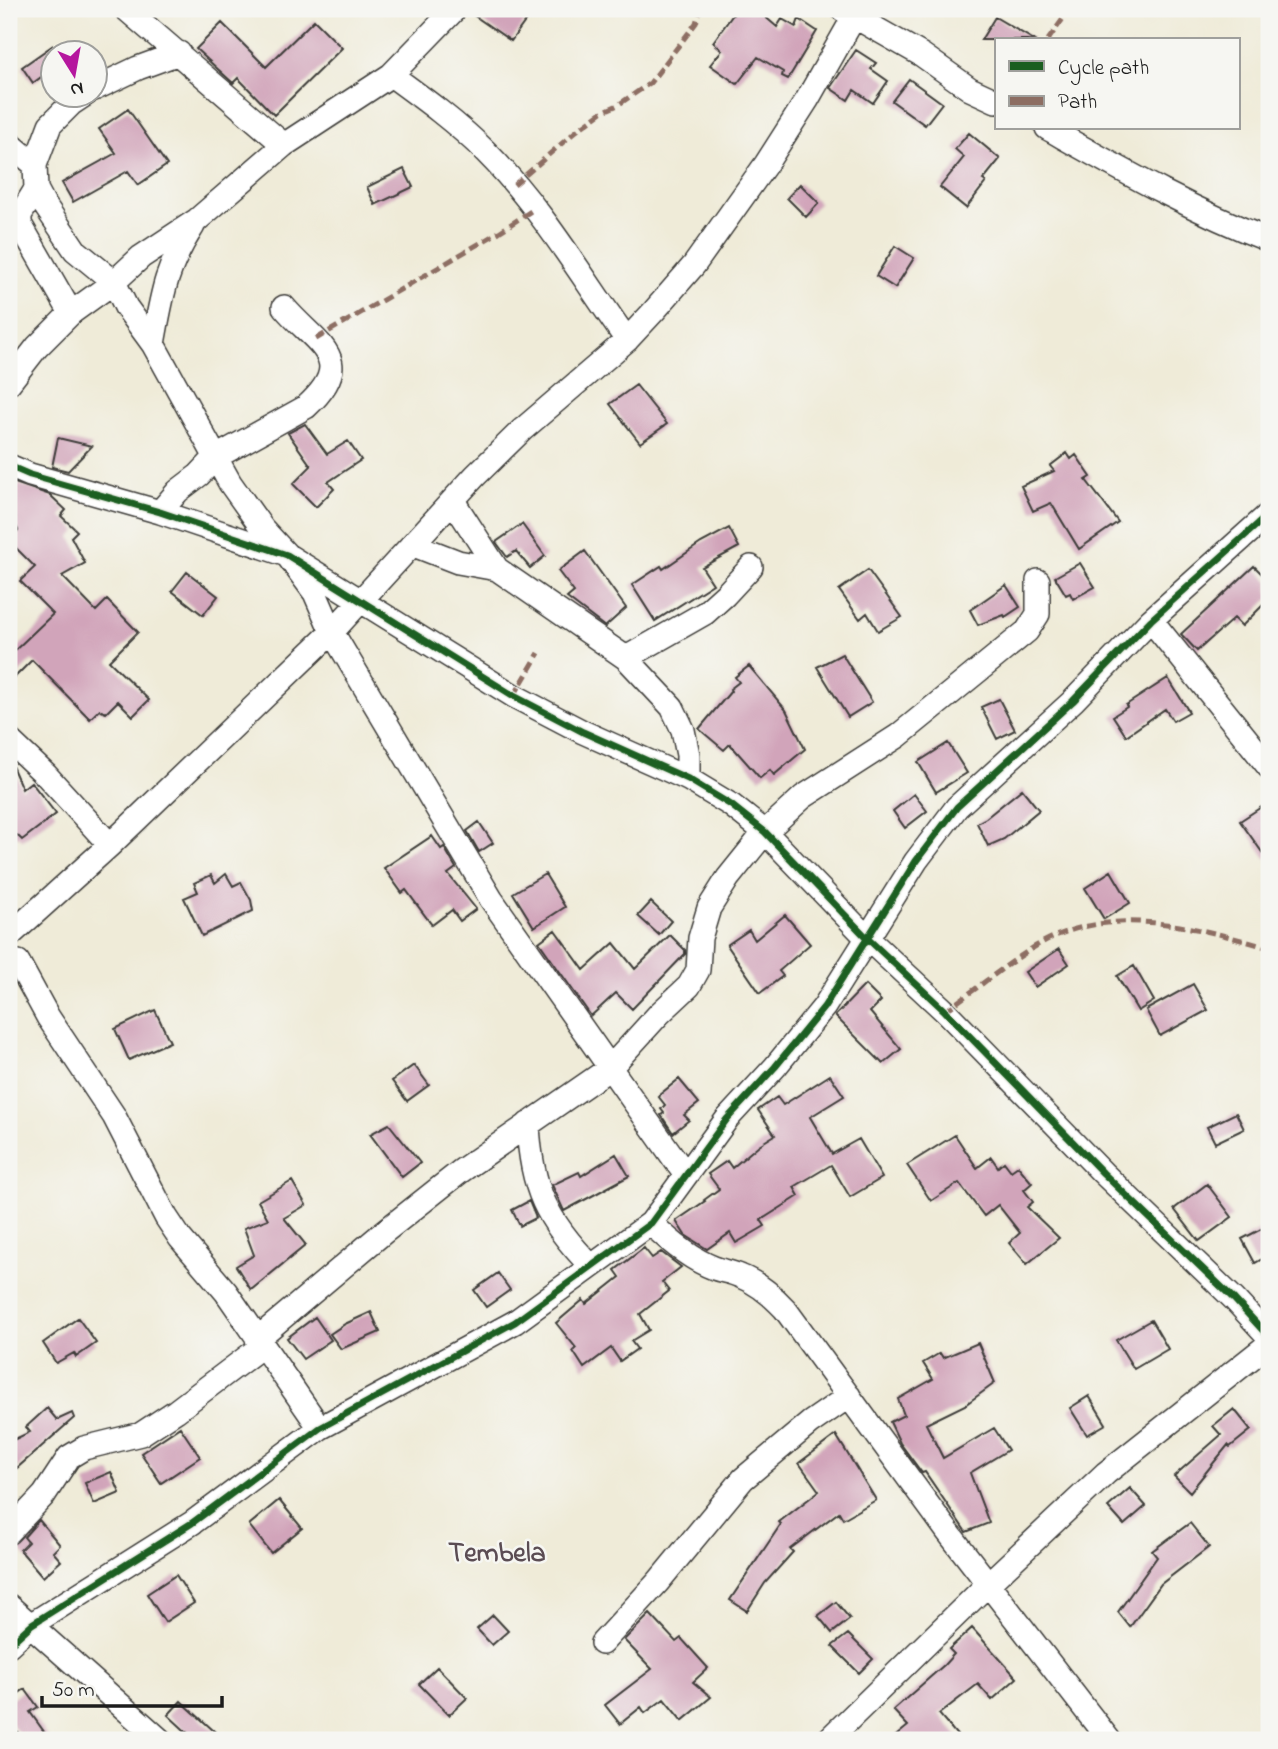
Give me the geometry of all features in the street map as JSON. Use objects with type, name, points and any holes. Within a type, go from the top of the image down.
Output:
[{"type":"street","points":[[126,9],[284,145]]},
{"type":"street","points":[[9,383],[37,346],[71,313],[114,282],[141,257],[197,220],[284,145],[391,75],[455,9]]},
{"type":"street","points":[[9,936],[110,845],[332,632],[453,500],[522,430],[627,340],[694,265],[737,206],[807,100],[847,13],[922,55],[970,89],[995,101]]},
{"type":"street","points":[[108,82],[179,53]]},
{"type":"street","points":[[391,75],[448,117],[487,153],[534,209],[627,340]]},
{"type":"street","points":[[67,108],[50,125],[35,165],[36,189],[44,204],[75,250],[114,282],[127,307],[153,344],[247,508],[315,593],[332,632],[491,899],[685,1174]]},
{"type":"street","points":[[1052,130],[1139,180],[1218,219],[1269,240]]},
{"type":"street","points":[[9,143],[35,165]]},
{"type":"street","points":[[36,189],[20,215],[20,225],[71,313]]},
{"type":"street","points":[[153,344],[167,274],[176,252],[197,220]]},
{"type":"street","points":[[160,513],[178,491],[216,457],[306,407],[318,397],[333,366],[331,357],[284,307]]},
{"type":"street","points":[[9,466],[30,475],[160,513],[287,555],[514,696],[583,732],[688,779],[731,806],[765,832],[868,939],[945,1011],[1103,1173],[1269,1337]]},
{"type":"street","points":[[453,500],[497,569],[626,658],[672,707],[682,730],[688,755],[688,779]]},
{"type":"street","points":[[9,1645],[32,1624],[192,1523],[320,1428],[515,1322],[651,1223],[727,1119],[775,1067],[824,1007],[916,861],[957,807],[1073,701],[1151,620],[1269,514]]},
{"type":"street","points":[[414,545],[458,562],[497,569]]},
{"type":"street","points":[[626,658],[705,613],[751,567]]},
{"type":"street","points":[[9,1532],[44,1495],[69,1457],[84,1448],[141,1434],[176,1411],[259,1342],[384,1231],[461,1171],[610,1068],[659,1014],[689,986],[698,970],[699,938],[709,908],[728,878],[765,832],[803,797],[898,736],[1027,632],[1038,614],[1038,581]]},
{"type":"street","points":[[1151,620],[1269,767]]},
{"type":"street","points":[[9,740],[46,775],[110,845]]},
{"type":"street","points":[[32,916],[13,962],[69,1052],[114,1116],[166,1217],[180,1238],[226,1292],[320,1428]]},
{"type":"street","points":[[528,1124],[531,1166],[544,1204],[566,1241],[591,1266]]},
{"type":"street","points":[[651,1223],[692,1257],[713,1268],[741,1276],[768,1292],[785,1309],[988,1584],[1109,1740]]},
{"type":"street","points":[[828,1740],[1106,1473],[1269,1345]]},
{"type":"street","points":[[602,1643],[658,1582],[743,1479],[810,1423],[849,1396]]},
{"type":"street","points":[[9,1606],[160,1740]]},
{"type":"building","points":[[469,9],[534,9],[511,41],[469,12]]},
{"type":"building","points":[[737,9],[756,9],[777,27],[782,19],[796,27],[799,19],[817,31],[788,79],[782,76],[783,72],[758,57],[737,84],[710,65],[722,50],[713,42]]},
{"type":"building","points":[[995,17],[1031,38],[995,38],[981,40]]},
{"type":"building","points":[[314,20],[342,48],[274,115],[238,78],[233,83],[196,49],[222,23],[266,67]]},
{"type":"building","points":[[856,50],[876,63],[871,69],[888,81],[873,103],[854,90],[848,100],[830,88]]},
{"type":"building","points":[[38,56],[38,79],[33,83],[22,67]]},
{"type":"building","points":[[909,79],[942,103],[925,125],[892,101]]},
{"type":"building","points":[[128,109],[167,165],[138,185],[128,171],[73,202],[62,183],[116,153],[99,129]]},
{"type":"building","points":[[969,133],[1000,159],[966,208],[940,187],[964,157],[955,149]]},
{"type":"building","points":[[404,169],[413,187],[375,205],[367,187]]},
{"type":"building","points":[[800,184],[819,203],[806,217],[787,198]]},
{"type":"building","points":[[895,246],[914,258],[895,288],[876,276]]},
{"type":"building","points":[[636,385],[667,424],[640,443],[610,404]]},
{"type":"building","points":[[305,424],[327,454],[348,441],[361,460],[328,482],[334,489],[316,507],[293,484],[311,466],[288,433]]},
{"type":"building","points":[[58,438],[92,446],[68,471],[52,467]]},
{"type":"building","points":[[1067,453],[1071,459],[1076,455],[1091,477],[1086,480],[1118,522],[1079,549],[1051,503],[1033,511],[1021,486],[1054,471],[1050,466]]},
{"type":"building","points":[[9,481],[50,495],[66,510],[61,516],[77,531],[71,537],[85,563],[62,576],[96,611],[107,600],[138,632],[109,661],[149,700],[133,716],[118,701],[106,713],[99,710],[90,719],[32,660],[9,683],[9,656],[53,614],[20,581],[35,567],[9,541],[18,530],[9,512]]},
{"type":"building","points":[[522,524],[545,556],[530,568],[516,551],[507,557],[496,542]]},
{"type":"building","points":[[729,528],[739,547],[702,567],[713,584],[655,621],[632,585]]},
{"type":"building","points":[[585,551],[626,608],[605,627],[567,598],[574,592],[558,571]]},
{"type":"building","points":[[1080,563],[1095,587],[1073,599],[1070,593],[1066,595],[1055,577]]},
{"type":"building","points":[[1254,566],[1269,581],[1269,599],[1242,626],[1234,618],[1197,651],[1181,634]]},
{"type":"building","points":[[868,570],[902,617],[878,631],[867,613],[860,619],[839,590]]},
{"type":"building","points":[[187,572],[218,596],[203,615],[172,591]]},
{"type":"building","points":[[1006,585],[1020,607],[1005,617],[1004,615],[978,625],[970,610]]},
{"type":"building","points":[[842,654],[872,702],[848,717],[817,667]]},
{"type":"building","points":[[749,666],[786,710],[805,749],[774,775],[770,770],[760,778],[730,744],[724,750],[699,729],[730,689],[739,682],[735,677]]},
{"type":"building","points":[[1168,678],[1189,712],[1173,721],[1165,709],[1126,736],[1113,716]]},
{"type":"building","points":[[999,699],[1015,730],[997,739],[981,707]]},
{"type":"building","points":[[948,743],[967,773],[936,792],[918,762]]},
{"type":"building","points":[[9,759],[22,789],[31,782],[56,814],[22,840],[18,836],[9,839]]},
{"type":"building","points":[[1022,789],[1039,810],[1004,839],[988,846],[977,823]]},
{"type":"building","points":[[914,794],[927,811],[905,828],[893,811]]},
{"type":"building","points":[[1269,802],[1269,862],[1240,821]]},
{"type":"building","points":[[479,822],[493,843],[479,852],[467,831]]},
{"type":"building","points":[[432,836],[441,849],[444,847],[456,868],[448,874],[476,909],[460,921],[452,910],[432,925],[406,890],[402,893],[384,868]]},
{"type":"building","points":[[1111,871],[1130,903],[1104,919],[1085,888]]},
{"type":"building","points":[[226,874],[233,886],[241,882],[251,900],[253,911],[202,936],[184,898],[198,892],[194,883],[211,875],[215,883]]},
{"type":"building","points":[[545,874],[565,907],[534,927],[513,893]]},
{"type":"building","points":[[651,902],[671,921],[659,935],[638,916]]},
{"type":"building","points":[[785,915],[810,944],[779,971],[783,976],[760,993],[727,945],[749,930],[755,940]]},
{"type":"building","points":[[555,930],[584,970],[614,943],[635,969],[670,935],[685,950],[685,954],[632,1009],[616,993],[591,1016],[539,942]]},
{"type":"building","points":[[1059,949],[1069,964],[1035,987],[1025,972]]},
{"type":"building","points":[[1134,966],[1154,1001],[1138,1011],[1117,976]]},
{"type":"building","points":[[1193,984],[1208,1010],[1160,1036],[1146,1010]]},
{"type":"building","points":[[865,985],[881,1001],[870,1012],[901,1049],[883,1064],[835,1016]]},
{"type":"building","points":[[155,1010],[170,1042],[129,1060],[115,1029]]},
{"type":"building","points":[[414,1065],[429,1085],[407,1101],[392,1081]]},
{"type":"building","points":[[830,1075],[844,1096],[810,1117],[832,1154],[859,1139],[882,1178],[850,1197],[831,1165],[794,1187],[799,1196],[761,1220],[765,1226],[736,1243],[730,1233],[707,1249],[685,1235],[676,1221],[719,1189],[708,1174],[727,1161],[732,1168],[775,1135],[758,1110],[777,1097],[783,1105]]},
{"type":"building","points":[[679,1079],[699,1103],[684,1115],[689,1120],[673,1133],[661,1115],[664,1113],[661,1109],[665,1105],[658,1096]]},
{"type":"building","points":[[1236,1113],[1244,1129],[1215,1143],[1207,1127]]},
{"type":"building","points":[[389,1124],[420,1163],[402,1177],[370,1134]]},
{"type":"building","points":[[955,1135],[977,1168],[991,1157],[998,1167],[1004,1162],[1011,1171],[1018,1166],[1032,1183],[1024,1190],[1033,1202],[1027,1207],[1059,1238],[1027,1264],[1009,1243],[1020,1233],[998,1205],[984,1216],[959,1183],[931,1201],[907,1165]]},
{"type":"building","points":[[616,1154],[629,1176],[564,1211],[552,1185],[579,1172],[581,1176]]},
{"type":"building","points":[[292,1181],[306,1205],[284,1218],[306,1245],[251,1290],[236,1266],[254,1255],[244,1228],[268,1219],[258,1201]]},
{"type":"building","points":[[1207,1184],[1232,1217],[1199,1241],[1174,1209]]},
{"type":"building","points":[[529,1201],[536,1218],[520,1226],[512,1210]]},
{"type":"building","points":[[1269,1225],[1269,1255],[1255,1263],[1242,1239]]},
{"type":"building","points":[[644,1248],[652,1258],[661,1252],[681,1267],[662,1282],[669,1291],[640,1314],[649,1330],[631,1341],[637,1349],[620,1361],[611,1348],[584,1368],[573,1351],[576,1348],[556,1323],[583,1300],[586,1304],[620,1277],[615,1270]]},
{"type":"building","points":[[498,1273],[510,1290],[486,1307],[474,1290]]},
{"type":"building","points":[[371,1312],[380,1332],[341,1349],[330,1334]]},
{"type":"building","points":[[315,1317],[331,1340],[303,1359],[287,1338]]},
{"type":"building","points":[[78,1318],[96,1343],[76,1357],[74,1353],[56,1363],[43,1343]]},
{"type":"building","points":[[1151,1320],[1168,1349],[1134,1369],[1116,1340]]},
{"type":"building","points":[[978,1343],[995,1383],[965,1405],[926,1424],[943,1458],[994,1428],[1008,1450],[970,1473],[989,1523],[966,1532],[925,1472],[922,1473],[900,1443],[890,1422],[904,1415],[898,1399],[933,1379],[923,1363],[940,1353],[943,1358]]},
{"type":"building","points":[[1089,1396],[1106,1424],[1087,1435],[1070,1408]]},
{"type":"building","points":[[47,1408],[57,1420],[72,1413],[74,1418],[17,1468],[9,1450],[9,1442],[30,1432],[26,1427]]},
{"type":"building","points":[[1234,1409],[1251,1430],[1230,1447],[1228,1445],[1190,1492],[1174,1476],[1221,1435],[1213,1426]]},
{"type":"building","points":[[180,1427],[200,1457],[161,1483],[141,1453]]},
{"type":"building","points":[[836,1435],[876,1500],[843,1519],[839,1512],[790,1549],[793,1552],[765,1583],[747,1611],[730,1600],[781,1524],[779,1522],[819,1491],[799,1463]]},
{"type":"building","points":[[111,1472],[120,1493],[94,1504],[85,1483]]},
{"type":"building","points":[[1130,1488],[1146,1506],[1124,1525],[1108,1507]]},
{"type":"building","points":[[279,1500],[302,1528],[271,1553],[249,1525]]},
{"type":"building","points":[[39,1520],[60,1545],[53,1552],[61,1561],[43,1577],[20,1550],[28,1542],[24,1537]]},
{"type":"building","points":[[1190,1523],[1209,1547],[1161,1584],[1130,1627],[1118,1612],[1157,1557],[1152,1551]]},
{"type":"building","points":[[176,1575],[194,1603],[165,1622],[147,1594]]},
{"type":"building","points":[[836,1602],[850,1619],[832,1633],[818,1616]]},
{"type":"building","points":[[650,1614],[676,1642],[681,1638],[708,1668],[693,1682],[711,1697],[682,1721],[664,1699],[645,1713],[641,1707],[620,1724],[605,1705],[652,1669],[624,1640]]},
{"type":"building","points":[[493,1615],[508,1631],[492,1645],[477,1629]]},
{"type":"building","points":[[972,1628],[1017,1678],[992,1700],[978,1684],[939,1714],[961,1740],[891,1740],[908,1726],[893,1710],[944,1665],[954,1654],[949,1649]]},
{"type":"building","points":[[848,1634],[873,1659],[859,1673],[832,1646]]},
{"type":"building","points":[[437,1667],[467,1698],[449,1715],[419,1684]]},
{"type":"building","points":[[25,1689],[38,1707],[30,1712],[50,1740],[23,1740],[9,1720],[9,1700]]},
{"type":"building","points":[[181,1701],[224,1740],[195,1740],[168,1715]]},
{"type":"marked path","points":[[514,185],[575,132],[650,83],[696,23],[700,9]]},
{"type":"marked path","points":[[1049,38],[1070,9]]},
{"type":"marked path","points":[[316,339],[534,209]]},
{"type":"marked path","points":[[514,696],[539,653]]},
{"type":"marked path","points":[[945,1011],[1036,946],[1064,933],[1092,925],[1122,922],[1182,926],[1269,948]]},
{"type":"cycle path","points":[[9,466],[30,475],[160,512],[287,555],[514,696],[583,732],[688,779],[731,805],[765,832],[868,939],[945,1011],[1103,1173],[1234,1299],[1269,1337]]},
{"type":"cycle path","points":[[9,1645],[32,1624],[192,1523],[320,1428],[515,1322],[651,1223],[727,1119],[775,1067],[824,1007],[916,861],[957,807],[1073,701],[1151,620],[1269,514]]},
{"type":"district","name":"Tembela","points":[[497,1554]]}]
